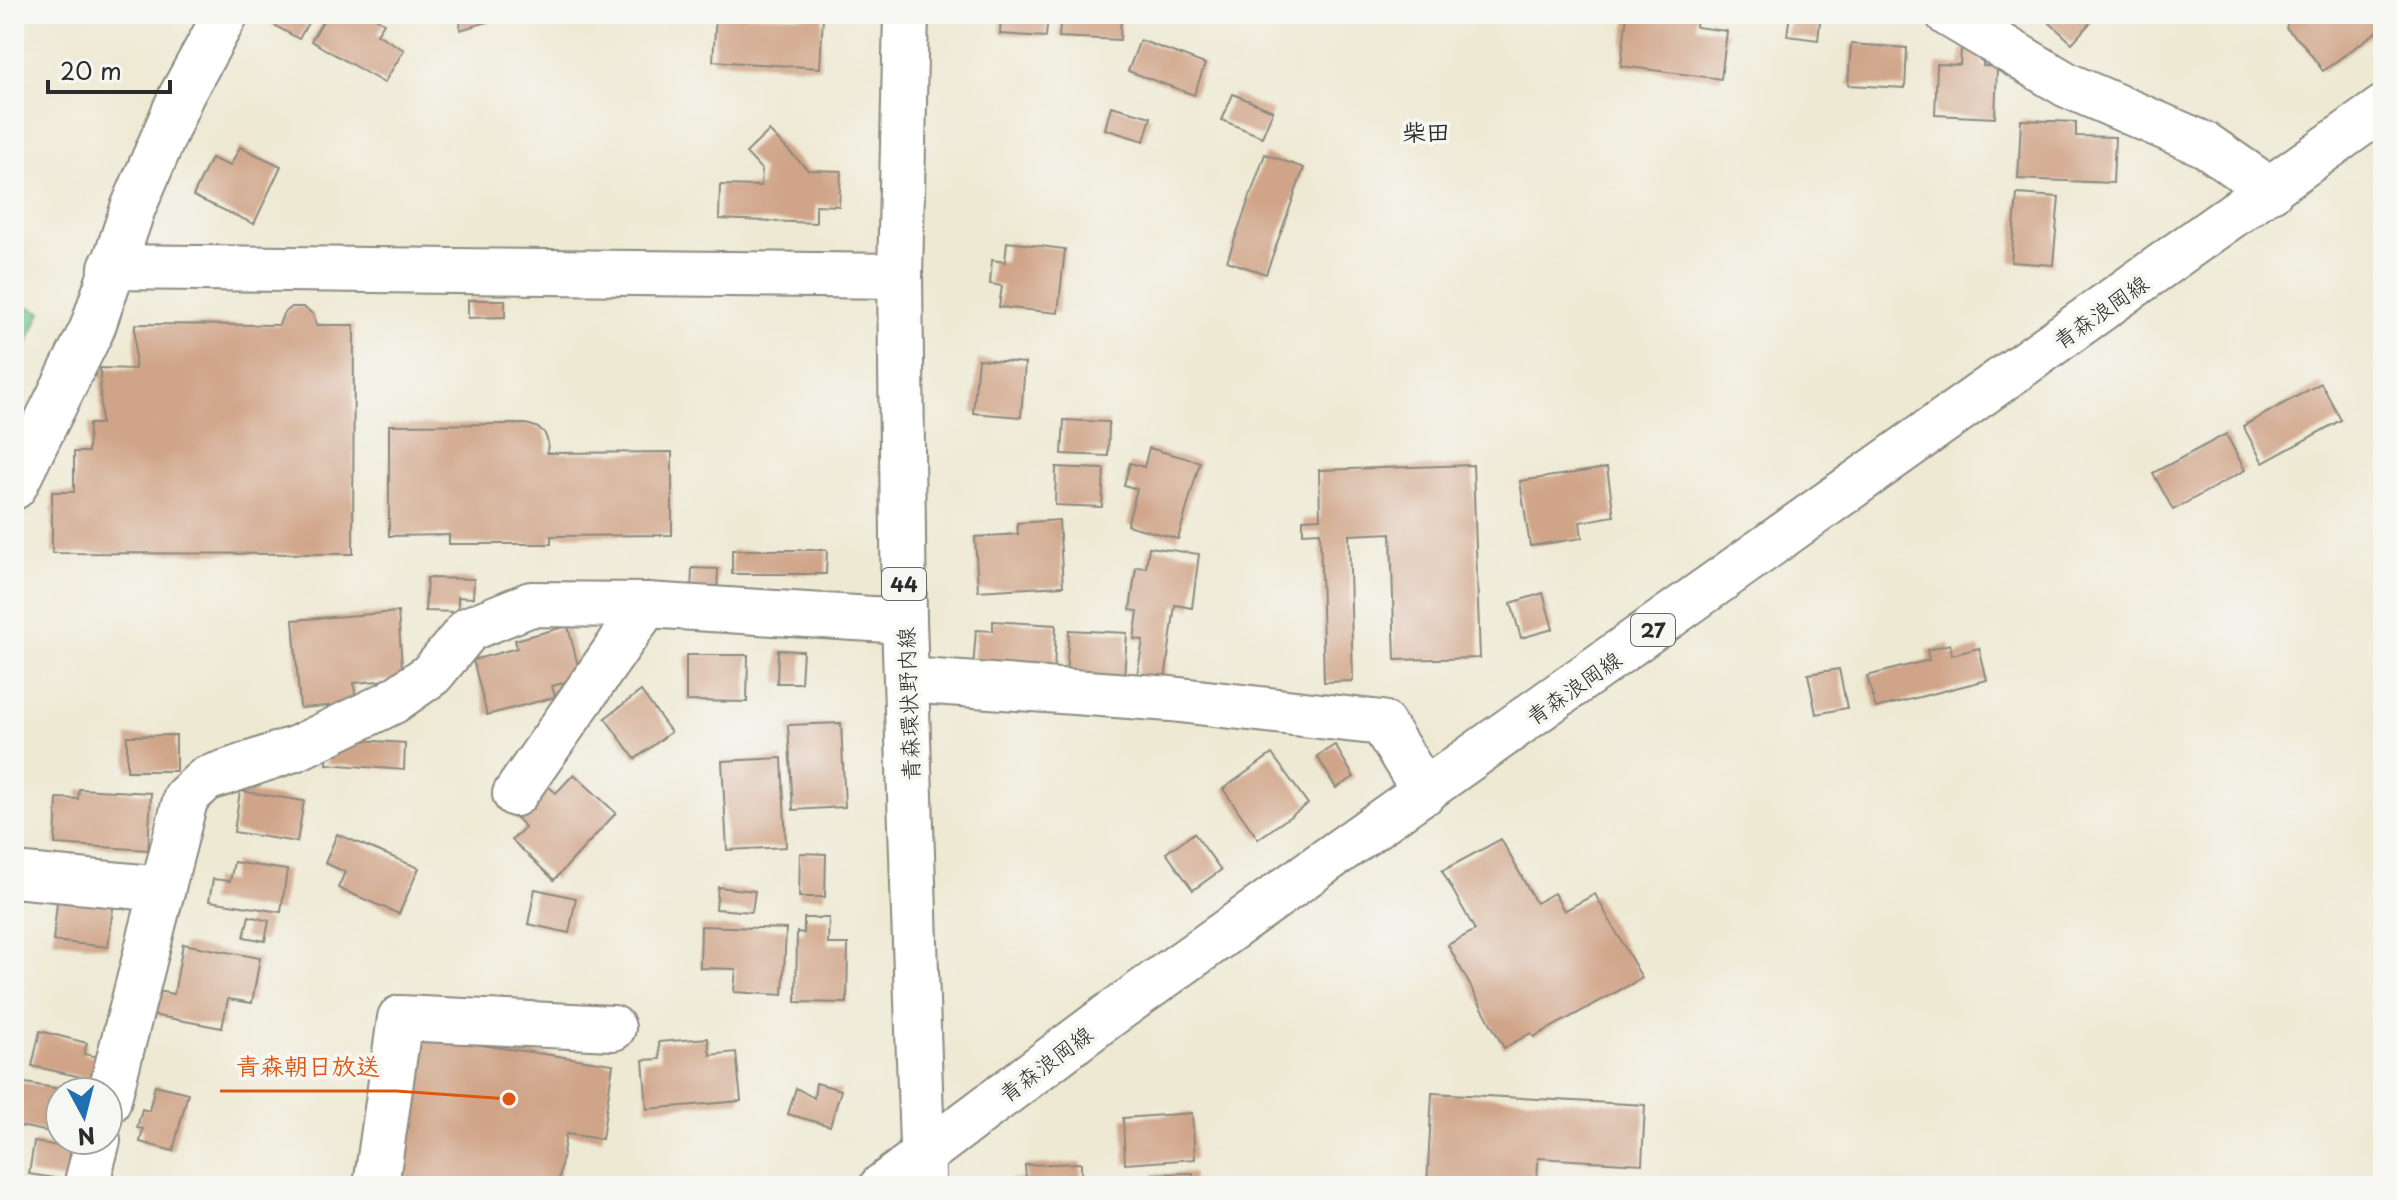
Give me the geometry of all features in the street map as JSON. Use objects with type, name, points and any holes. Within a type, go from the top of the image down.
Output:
[{"type":"street","points":[[14,487],[92,329],[133,208],[181,96],[226,14]]},
{"type":"street","name":"青森環状野内線","points":[[906,14],[900,276],[904,621],[923,1170]]},
{"type":"street","points":[[1948,14],[2067,85],[2206,145],[2271,190]]},
{"type":"street","name":"青森浪岡線","points":[[882,1186],[923,1170],[1107,1017],[2271,190],[2378,120]]},
{"type":"street","points":[[111,267],[900,276]]},
{"type":"street","points":[[115,1076],[186,797],[206,779],[297,748],[392,702],[432,674],[469,629],[531,604],[647,605],[904,621]]},
{"type":"street","points":[[515,794],[647,605]]},
{"type":"street","points":[[906,680],[1171,699],[1382,723],[1425,792]]},
{"type":"street","points":[[14,875],[163,889]]},
{"type":"street","points":[[376,1186],[400,1018],[613,1028]]},
{"type":"street","points":[[86,1186],[94,1156]]},
{"type":"green space","points":[[14,301],[41,312],[14,373]]},
{"type":"building","points":[[254,14],[313,14],[299,39]]},
{"type":"building","points":[[327,14],[368,14],[384,23],[377,34],[404,50],[384,83],[311,41]]},
{"type":"building","points":[[461,14],[511,14],[511,15],[460,30]]},
{"type":"building","points":[[716,14],[823,17],[820,68],[713,61]]},
{"type":"building","points":[[1001,14],[1048,14],[1046,37],[1000,34]]},
{"type":"building","points":[[1061,14],[1121,14],[1120,40],[1059,37]]},
{"type":"building","points":[[1627,14],[1697,14],[1696,27],[1727,31],[1721,79],[1621,66]]},
{"type":"building","points":[[1790,14],[1821,14],[1818,40],[1787,36]]},
{"type":"building","points":[[2040,14],[2098,14],[2072,43]]},
{"type":"building","points":[[2291,14],[2383,14],[2383,27],[2323,71],[2304,45],[2286,28]]},
{"type":"building","points":[[1140,40],[1205,64],[1194,95],[1128,71]]},
{"type":"building","points":[[1851,44],[1907,48],[1905,88],[1848,85]]},
{"type":"building","points":[[1961,49],[1984,50],[1983,66],[1997,67],[1995,118],[1935,115],[1937,64],[1960,65]]},
{"type":"building","points":[[1233,94],[1273,111],[1262,137],[1222,120]]},
{"type":"building","points":[[1111,106],[1151,117],[1144,141],[1105,129]]},
{"type":"building","points":[[2021,120],[2076,122],[2076,136],[2115,137],[2113,183],[2018,179]]},
{"type":"building","points":[[769,131],[808,170],[841,171],[839,206],[816,205],[816,223],[719,219],[720,185],[761,186],[762,170],[746,153]]},
{"type":"building","points":[[240,147],[281,166],[254,224],[193,196],[211,158],[230,166]]},
{"type":"building","points":[[1265,154],[1304,168],[1266,274],[1227,261]]},
{"type":"building","points":[[2017,194],[2059,197],[2053,265],[2011,262]]},
{"type":"building","points":[[1007,242],[1065,249],[1058,313],[999,307],[1002,286],[990,284],[992,260],[1005,262]]},
{"type":"building","points":[[468,300],[505,300],[505,317],[468,318]]},
{"type":"building","points":[[292,307],[303,307],[313,314],[316,325],[354,325],[353,554],[52,553],[52,492],[74,492],[74,452],[88,452],[89,424],[101,424],[100,368],[135,369],[135,324],[279,325],[283,314]]},
{"type":"building","points":[[978,359],[1025,363],[1021,417],[973,413]]},
{"type":"building","points":[[2321,383],[2341,420],[2263,463],[2243,426]]},
{"type":"building","points":[[1064,420],[1109,422],[1108,456],[1062,454]]},
{"type":"building","points":[[526,424],[544,432],[548,442],[547,453],[672,452],[672,535],[551,536],[551,544],[449,544],[449,535],[389,536],[389,425]]},
{"type":"building","points":[[2226,434],[2245,470],[2173,510],[2153,473]]},
{"type":"building","points":[[1149,448],[1200,462],[1178,539],[1127,525],[1137,489],[1124,485],[1130,463],[1144,467]]},
{"type":"building","points":[[1473,465],[1480,658],[1395,660],[1391,533],[1349,535],[1353,681],[1324,682],[1320,532],[1303,533],[1303,519],[1320,518],[1319,470]]},
{"type":"building","points":[[1056,467],[1104,469],[1102,507],[1055,505]]},
{"type":"building","points":[[1607,468],[1614,516],[1580,522],[1582,538],[1530,546],[1520,481]]},
{"type":"building","points":[[1059,520],[1063,586],[978,591],[975,537],[1018,534],[1017,523]]},
{"type":"building","points":[[1149,547],[1199,554],[1192,608],[1175,605],[1165,680],[1137,676],[1143,640],[1134,639],[1138,611],[1130,610],[1136,567],[1146,568]]},
{"type":"building","points":[[732,550],[827,550],[826,574],[732,574]]},
{"type":"building","points":[[692,568],[718,569],[717,597],[691,596]]},
{"type":"building","points":[[427,578],[474,579],[473,598],[458,597],[458,612],[425,611]]},
{"type":"building","points":[[1543,593],[1553,629],[1521,638],[1511,603]]},
{"type":"building","points":[[398,612],[403,679],[354,683],[356,704],[300,708],[293,620]]},
{"type":"building","points":[[993,621],[1056,625],[1054,673],[973,669],[976,630],[993,631]]},
{"type":"building","points":[[568,626],[581,678],[552,686],[555,697],[487,715],[473,660],[517,648],[515,640]]},
{"type":"building","points":[[1069,630],[1127,633],[1124,679],[1066,676]]},
{"type":"building","points":[[1950,644],[1952,655],[1979,648],[1987,680],[1876,708],[1867,676],[1929,660],[1927,650]]},
{"type":"building","points":[[778,650],[803,651],[801,683],[777,683]]},
{"type":"building","points":[[686,655],[748,655],[747,702],[686,701]]},
{"type":"building","points":[[1839,669],[1847,708],[1816,714],[1808,674]]},
{"type":"building","points":[[641,691],[671,732],[635,759],[605,718]]},
{"type":"building","points":[[841,723],[845,807],[793,810],[788,725]]},
{"type":"building","points":[[176,735],[176,771],[127,771],[127,736]]},
{"type":"building","points":[[359,740],[405,743],[404,770],[327,764],[328,746]]},
{"type":"building","points":[[1335,745],[1354,777],[1336,788],[1317,756]]},
{"type":"building","points":[[1272,754],[1308,804],[1258,839],[1223,789]]},
{"type":"building","points":[[782,758],[786,847],[727,850],[722,761]]},
{"type":"building","points":[[574,774],[616,813],[554,880],[512,840],[525,827],[513,815],[543,782],[556,793]]},
{"type":"building","points":[[79,789],[151,793],[148,850],[55,844],[57,798],[78,799]]},
{"type":"building","points":[[240,791],[304,801],[297,842],[234,832]]},
{"type":"building","points":[[1194,833],[1221,870],[1193,890],[1166,853]]},
{"type":"building","points":[[337,834],[419,868],[399,914],[338,888],[345,872],[325,863]]},
{"type":"building","points":[[1501,839],[1536,903],[1554,893],[1564,911],[1595,894],[1642,978],[1534,1037],[1531,1033],[1504,1048],[1448,945],[1475,930],[1442,871]]},
{"type":"building","points":[[800,853],[826,854],[825,897],[799,897]]},
{"type":"building","points":[[234,862],[287,870],[281,912],[209,901],[213,879],[230,881]]},
{"type":"building","points":[[718,887],[755,891],[752,912],[716,909]]},
{"type":"building","points":[[535,889],[576,898],[569,933],[528,924]]},
{"type":"building","points":[[58,893],[114,900],[108,947],[53,941]]},
{"type":"building","points":[[249,916],[269,921],[265,941],[244,937]]},
{"type":"building","points":[[804,918],[829,918],[828,944],[848,944],[847,1003],[796,1002],[797,932],[804,933]]},
{"type":"building","points":[[701,926],[786,929],[783,995],[734,992],[736,969],[700,968]]},
{"type":"building","points":[[183,944],[260,958],[252,1003],[228,999],[222,1028],[152,1015],[156,991],[174,994]]},
{"type":"building","points":[[40,1031],[87,1043],[84,1054],[104,1058],[100,1076],[77,1076],[32,1066]]},
{"type":"building","points":[[419,1036],[613,1064],[602,1139],[566,1134],[558,1186],[397,1186]]},
{"type":"building","points":[[708,1038],[710,1055],[736,1052],[741,1101],[647,1109],[643,1060],[660,1059],[659,1042]]},
{"type":"building","points":[[14,1081],[44,1086],[44,1131],[14,1125]]},
{"type":"building","points":[[816,1083],[841,1090],[830,1126],[788,1114],[796,1088],[814,1098]]},
{"type":"building","points":[[155,1085],[188,1093],[173,1151],[140,1142],[143,1129],[137,1128],[142,1109],[149,1111]]},
{"type":"building","points":[[1432,1093],[1645,1105],[1642,1164],[1538,1158],[1537,1186],[1427,1186]]},
{"type":"building","points":[[1192,1113],[1195,1159],[1125,1164],[1123,1118]]},
{"type":"building","points":[[34,1142],[44,1144],[44,1156],[70,1156],[66,1180],[29,1174]]},
{"type":"building","points":[[1081,1163],[1081,1186],[1009,1186],[1009,1179],[1026,1179],[1025,1165]]},
{"type":"building","points":[[1193,1173],[1193,1186],[1153,1186],[1153,1174]]},
{"type":"place","name":"青森朝日放送","points":[[509,1099]]},
{"type":"district","name":"柴田","points":[[1426,131]]}]
